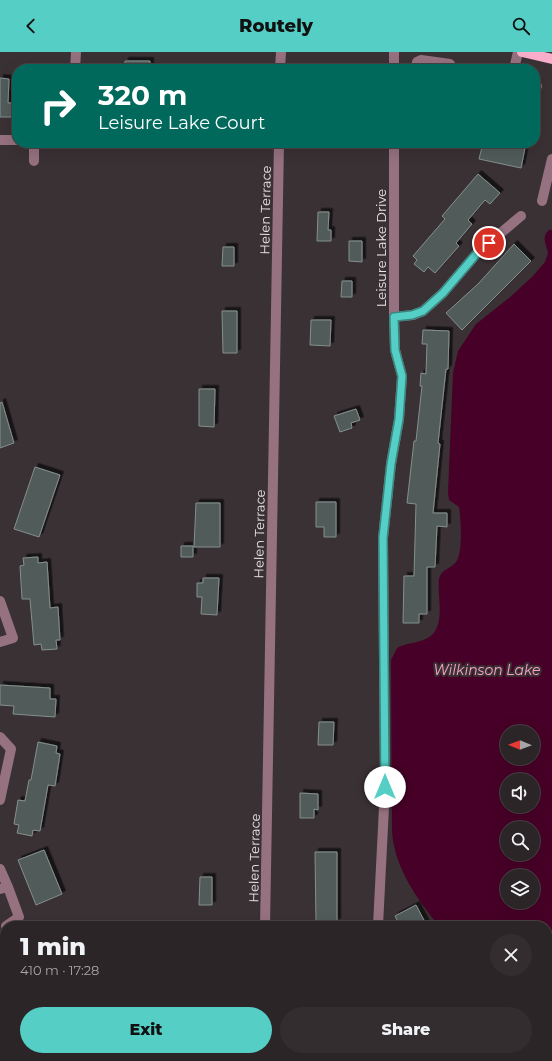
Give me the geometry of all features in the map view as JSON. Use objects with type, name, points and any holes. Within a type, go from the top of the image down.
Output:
[{"type":"main road","points":[[522,52],[552,59]]},
{"type":"street","points":[[76,52],[76,64]]},
{"type":"street","points":[[280,52],[280,64]]},
{"type":"street","points":[[394,52],[394,64]]},
{"type":"street","points":[[515,64],[518,52]]},
{"type":"street","points":[[416,64],[421,60],[434,64]]},
{"type":"street","points":[[0,140],[12,140]]},
{"type":"street","points":[[34,148],[34,161]]},
{"type":"street","name":"Helen Terrace","points":[[265,921],[279,148]]},
{"type":"street","name":"Leisure Lake Drive","points":[[378,921],[385,787],[383,538],[391,464],[399,419],[402,376],[395,350],[394,148]]},
{"type":"street","points":[[542,201],[552,159]]},
{"type":"street","points":[[394,317],[412,315],[423,311],[443,293],[478,252],[521,216]]},
{"type":"street","points":[[0,601],[13,638],[0,642]]},
{"type":"street","points":[[0,737],[11,749],[0,800]]},
{"type":"street","points":[[0,869],[4,888],[19,916],[12,921]]},
{"type":"water","name":"Wilkinson Lake","points":[[549,230],[552,230],[552,921],[435,921],[408,882],[397,857],[394,844],[392,831],[391,660],[397,648],[423,640],[432,635],[435,631],[438,625],[440,612],[439,579],[444,571],[456,562],[460,551],[461,527],[459,507],[449,500],[448,493],[453,373],[458,351],[476,324],[509,298],[532,277],[545,262],[548,253],[545,235]]},
{"type":"building","points":[[125,61],[150,61],[150,64],[125,64]]},
{"type":"building","points":[[0,78],[9,79],[8,103],[12,103],[12,117],[0,117]]},
{"type":"building","points":[[482,148],[525,148],[521,168],[479,159]]},
{"type":"building","points":[[478,174],[500,193],[490,204],[485,200],[468,220],[472,224],[456,243],[459,246],[435,273],[428,267],[424,272],[414,264],[417,260],[413,256],[445,219],[442,216]]},
{"type":"building","points":[[318,212],[329,212],[328,230],[331,230],[331,241],[317,241]]},
{"type":"building","points":[[349,241],[362,241],[362,262],[349,261]]},
{"type":"building","points":[[514,244],[531,261],[462,330],[446,313],[479,283]]},
{"type":"building","points":[[223,247],[234,247],[234,266],[222,266]]},
{"type":"building","points":[[342,281],[352,281],[352,297],[341,297]]},
{"type":"building","points":[[222,311],[237,311],[237,353],[223,353]]},
{"type":"building","points":[[311,320],[331,320],[330,346],[310,345]]},
{"type":"building","points":[[423,330],[449,331],[448,369],[446,369],[438,443],[440,444],[433,513],[447,513],[447,527],[437,526],[435,567],[427,567],[427,614],[419,614],[419,623],[403,623],[404,576],[414,576],[416,504],[407,503],[422,386],[420,386],[421,373],[426,374],[427,344],[422,344]]},
{"type":"building","points":[[199,389],[215,389],[214,427],[199,426]]},
{"type":"building","points":[[2,402],[14,443],[0,448],[0,403]]},
{"type":"building","points":[[356,409],[360,420],[351,423],[352,428],[340,432],[334,416]]},
{"type":"building","points":[[35,467],[60,475],[39,537],[14,529]]},
{"type":"building","points":[[316,502],[336,502],[336,537],[324,537],[324,527],[316,527]]},
{"type":"building","points":[[196,503],[220,503],[220,547],[194,547]]},
{"type":"building","points":[[181,546],[193,546],[193,557],[181,557]]},
{"type":"building","points":[[38,557],[38,563],[47,562],[50,608],[58,607],[60,640],[56,640],[57,649],[42,650],[41,644],[34,645],[30,599],[22,599],[20,566],[24,565],[23,558]]},
{"type":"building","points":[[203,578],[219,578],[217,615],[201,614],[202,597],[197,597],[197,583],[203,583]]},
{"type":"building","points":[[0,685],[50,688],[50,699],[56,699],[55,717],[13,714],[14,706],[0,705]]},
{"type":"building","points":[[319,722],[334,722],[333,745],[318,745]]},
{"type":"building","points":[[38,742],[57,746],[56,753],[60,754],[55,786],[48,785],[40,831],[33,830],[32,836],[17,833],[19,825],[14,824],[18,800],[25,801],[29,780],[31,780]]},
{"type":"building","points":[[300,793],[318,794],[318,810],[314,809],[314,818],[300,818]]},
{"type":"building","points":[[44,850],[62,894],[36,905],[18,860]]},
{"type":"building","points":[[315,852],[337,852],[337,921],[316,921]]},
{"type":"building","points":[[200,877],[212,877],[212,905],[199,905]]},
{"type":"building","points":[[416,905],[424,921],[398,921],[395,916]]},
{"type":"route","points":[[385,787],[383,538],[391,464],[399,419],[402,376],[395,350],[394,317],[412,315],[423,311],[443,293],[478,252],[489,243]]}]
